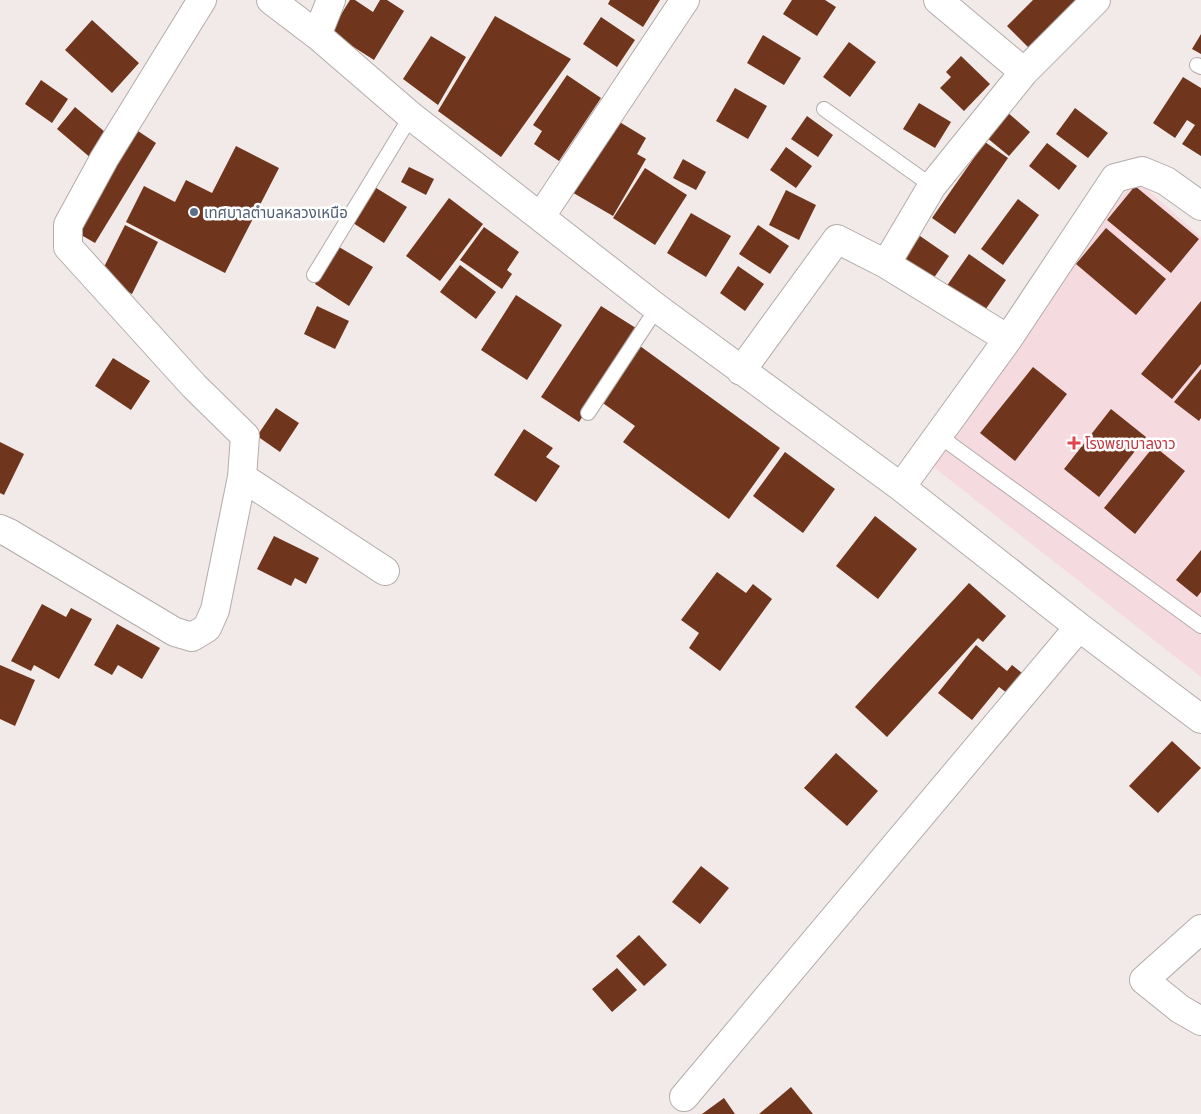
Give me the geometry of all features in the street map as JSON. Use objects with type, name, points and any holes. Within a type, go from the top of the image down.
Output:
[{"type":"street","points":[[3,539],[175,632],[192,637],[207,628],[215,610],[242,477],[245,436],[194,386],[68,247],[68,225],[100,167],[202,0]]},
{"type":"street","points":[[271,0],[317,35],[411,116],[657,308],[901,487],[1201,719]]},
{"type":"street","points":[[317,35],[331,0]]},
{"type":"street","points":[[541,216],[685,0]]},
{"type":"street","points":[[938,0],[1024,72]]},
{"type":"street","points":[[886,264],[932,186],[1024,72],[1096,0]]},
{"type":"street","points":[[901,487],[1008,339],[1115,178],[1142,171],[1166,181],[1201,206]]},
{"type":"street","points":[[741,371],[837,239],[886,264],[1008,339]]},
{"type":"street","points":[[242,477],[385,571]]},
{"type":"street","points":[[684,1097],[1079,626]]},
{"type":"street","points":[[1201,929],[1144,980],[1180,1008],[1201,1021]]},
{"type":"lane","points":[[824,109],[932,186]]},
{"type":"lane","points":[[314,275],[411,116]]},
{"type":"lane","points":[[588,413],[657,308]]},
{"type":"lane","points":[[938,435],[1201,626]]},
{"type":"shaded area","name":"โรงพยาบาลงาว","points":[[1136,180],[1201,237],[1201,677],[931,465],[1107,214]]},
{"type":"building","points":[[350,0],[355,0],[373,12],[380,0],[387,0],[404,11],[374,60],[330,32]]},
{"type":"building","points":[[610,0],[660,0],[643,27],[608,4]]},
{"type":"building","points":[[792,0],[825,0],[836,7],[817,36],[783,14]]},
{"type":"building","points":[[1033,0],[1082,0],[1031,50],[1007,26]]},
{"type":"building","points":[[495,16],[571,59],[501,157],[438,111]]},
{"type":"building","points":[[601,17],[635,40],[617,67],[583,44]]},
{"type":"building","points":[[92,20],[139,63],[112,93],[65,50]]},
{"type":"building","points":[[1201,34],[1201,54],[1192,49]]},
{"type":"building","points":[[763,35],[801,58],[784,85],[747,63]]},
{"type":"building","points":[[431,36],[466,57],[438,105],[403,79]]},
{"type":"building","points":[[849,42],[876,62],[850,97],[823,77]]},
{"type":"building","points":[[961,56],[990,84],[964,111],[940,88],[951,77],[946,72]]},
{"type":"building","points":[[567,75],[601,98],[559,161],[534,144],[542,131],[533,125]]},
{"type":"building","points":[[1183,77],[1201,88],[1201,156],[1182,144],[1195,125],[1187,120],[1175,138],[1153,123]]},
{"type":"building","points":[[41,80],[68,99],[52,123],[25,104]]},
{"type":"building","points":[[735,88],[767,106],[748,139],[716,121]]},
{"type":"building","points":[[919,103],[951,122],[935,148],[903,129]]},
{"type":"building","points":[[75,107],[111,137],[92,159],[57,129]]},
{"type":"building","points":[[1075,108],[1108,133],[1088,158],[1056,134]]},
{"type":"building","points":[[1007,112],[1030,132],[1009,156],[986,137]]},
{"type":"building","points":[[807,116],[833,135],[818,157],[791,139]]},
{"type":"building","points":[[613,118],[646,138],[637,154],[646,159],[613,216],[570,191]]},
{"type":"building","points":[[138,131],[156,143],[95,243],[76,232]]},
{"type":"building","points":[[985,142],[1008,158],[955,234],[932,218]]},
{"type":"building","points":[[1047,143],[1077,166],[1059,190],[1029,166]]},
{"type":"building","name":"เทศบาลตำบลหลวงเหนือ","points":[[236,146],[279,168],[225,273],[126,222],[144,186],[175,202],[186,180],[212,193]]},
{"type":"building","points":[[786,147],[812,166],[796,188],[770,170]]},
{"type":"building","points":[[683,159],[706,172],[696,190],[673,178]]},
{"type":"building","points":[[409,167],[434,179],[426,195],[401,182]]},
{"type":"building","points":[[645,168],[687,195],[655,245],[613,218]]},
{"type":"building","points":[[373,186],[407,207],[384,243],[350,221]]},
{"type":"building","points":[[1135,186],[1199,239],[1171,273],[1107,220]]},
{"type":"building","points":[[786,190],[816,205],[799,240],[769,225]]},
{"type":"building","points":[[449,198],[483,224],[440,281],[406,256]]},
{"type":"building","points":[[1018,199],[1039,215],[1003,265],[981,249]]},
{"type":"building","points":[[691,213],[731,236],[706,277],[667,253]]},
{"type":"building","points":[[125,225],[158,242],[132,294],[99,277]]},
{"type":"building","points":[[758,225],[789,246],[770,274],[739,254]]},
{"type":"building","points":[[484,227],[519,252],[507,270],[512,274],[502,289],[460,260]]},
{"type":"building","points":[[1106,228],[1166,279],[1136,315],[1076,264]]},
{"type":"building","points":[[920,236],[949,256],[931,282],[902,263]]},
{"type":"building","points":[[339,247],[373,267],[349,306],[315,284]]},
{"type":"building","points":[[969,254],[1006,280],[983,313],[946,287]]},
{"type":"building","points":[[460,265],[496,292],[476,319],[440,292]]},
{"type":"building","points":[[738,266],[764,284],[745,311],[720,293]]},
{"type":"building","points":[[516,295],[562,325],[527,380],[481,350]]},
{"type":"building","points":[[1201,301],[1201,364],[1172,399],[1141,374]]},
{"type":"building","points":[[317,306],[349,321],[335,349],[304,334]]},
{"type":"building","points":[[601,306],[639,330],[579,422],[541,397]]},
{"type":"building","points":[[640,346],[780,448],[729,519],[623,442],[635,426],[600,401]]},
{"type":"building","points":[[113,358],[150,381],[131,410],[95,386]]},
{"type":"building","points":[[1033,367],[1067,394],[1015,461],[980,433]]},
{"type":"building","points":[[1201,369],[1201,418],[1199,421],[1174,402]]},
{"type":"building","points":[[276,408],[299,423],[280,452],[257,436]]},
{"type":"building","points":[[1111,409],[1146,437],[1099,497],[1064,469]]},
{"type":"building","points":[[524,429],[553,448],[546,457],[560,466],[536,502],[494,475]]},
{"type":"building","points":[[0,442],[24,454],[4,495],[0,493]]},
{"type":"building","points":[[1154,446],[1185,471],[1135,534],[1104,508]]},
{"type":"building","points":[[785,452],[835,489],[803,533],[753,496]]},
{"type":"building","points":[[875,516],[917,549],[878,599],[836,566]]},
{"type":"building","points":[[274,536],[319,558],[306,584],[295,578],[291,586],[257,569]]},
{"type":"building","points":[[1201,550],[1201,592],[1197,597],[1176,580]]},
{"type":"building","points":[[717,572],[746,593],[753,584],[772,599],[720,671],[689,648],[699,633],[681,620]]},
{"type":"building","points":[[969,583],[1006,616],[983,642],[978,638],[887,737],[855,707]]},
{"type":"building","points":[[42,604],[66,617],[71,608],[92,619],[59,679],[34,665],[31,671],[11,661]]},
{"type":"building","points":[[117,624],[160,648],[142,679],[118,665],[112,675],[94,665]]},
{"type":"building","points":[[976,645],[1007,671],[1012,665],[1022,673],[1007,693],[999,687],[972,720],[938,693]]},
{"type":"building","points":[[0,665],[35,680],[15,726],[0,719]]},
{"type":"building","points":[[1172,741],[1201,768],[1158,813],[1129,786]]},
{"type":"building","points":[[836,753],[878,791],[847,826],[804,788]]},
{"type":"building","points":[[701,866],[729,888],[700,924],[672,902]]},
{"type":"building","points":[[639,935],[667,965],[644,986],[616,956]]},
{"type":"building","points":[[617,968],[637,990],[612,1012],[592,989]]},
{"type":"building","points":[[791,1087],[813,1114],[759,1114]]},
{"type":"building","points":[[724,1098],[735,1114],[702,1114]]},
{"type":"place","name":"เทศบาลตำบลหลวงเหนือ","points":[[194,212]]},
{"type":"place","name":"โรงพยาบาลงาว","points":[[1074,443]]}]
